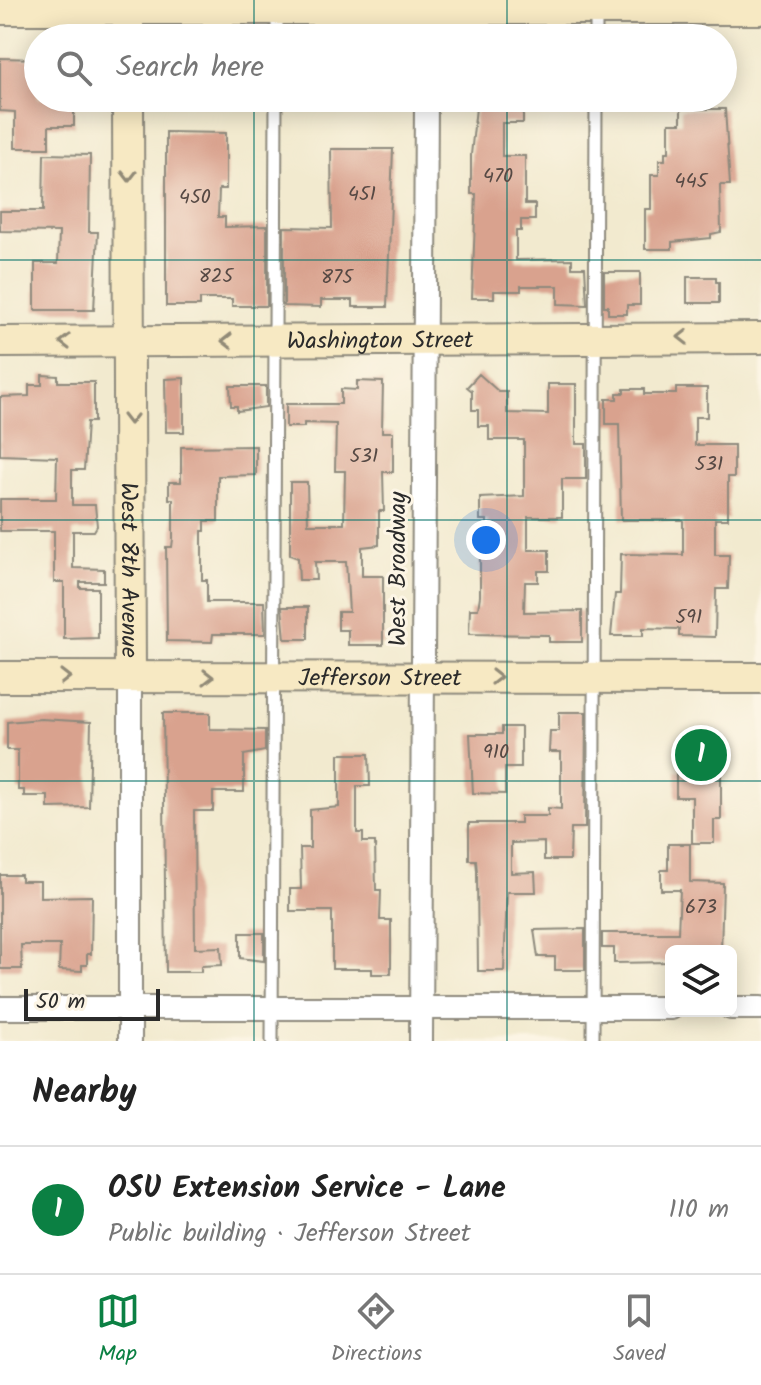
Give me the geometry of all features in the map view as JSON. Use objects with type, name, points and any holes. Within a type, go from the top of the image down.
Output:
[{"type":"main road","points":[[0,9],[277,23],[426,16],[596,16],[761,9]]},
{"type":"main road","name":"West 8th Avenue","points":[[128,112],[130,677]]},
{"type":"main road","name":"Washington Street","points":[[0,342],[761,338]]},
{"type":"main road","name":"Jefferson Street","points":[[0,677],[761,678]]},
{"type":"street","name":"West Broadway","points":[[421,1041],[426,112]]},
{"type":"street","name":"West 8th Avenue","points":[[130,677],[130,1041]]},
{"type":"street","points":[[0,1008],[665,1008]]},
{"type":"street","points":[[737,1008],[761,1008]]},
{"type":"lane","points":[[272,1041],[276,112]]},
{"type":"lane","points":[[593,1041],[596,112]]},
{"type":"building","points":[[0,58],[24,59],[24,112],[74,112],[74,126],[49,126],[49,148],[15,148],[15,112],[0,111]]},
{"type":"building","points":[[476,112],[523,112],[523,123],[502,123],[502,156],[525,156],[525,204],[535,204],[535,220],[521,220],[521,231],[516,231],[516,260],[572,259],[572,267],[585,267],[587,305],[558,304],[558,286],[521,286],[521,291],[494,291],[494,298],[472,298],[476,194],[471,194]]},
{"type":"building","points":[[681,112],[725,112],[730,185],[720,185],[721,232],[711,234],[711,238],[672,242],[672,249],[645,249],[645,209],[651,209],[651,175],[659,175],[659,160],[665,160],[665,152],[669,152],[669,123],[681,123]]},
{"type":"building","points":[[166,132],[226,133],[226,189],[219,189],[218,217],[225,217],[225,227],[267,226],[267,306],[232,306],[232,299],[200,299],[200,306],[166,306]]},
{"type":"building","points":[[331,149],[393,149],[387,307],[353,307],[353,300],[321,300],[321,307],[284,306],[284,227],[332,228]]},
{"type":"building","points":[[44,154],[90,155],[89,232],[98,232],[94,310],[35,310],[35,263],[58,263],[59,232],[0,231],[0,211],[43,211]]},
{"type":"building","points":[[604,272],[640,272],[640,305],[627,305],[627,314],[608,314],[608,306],[604,306]]},
{"type":"building","points":[[687,277],[716,277],[716,282],[719,282],[719,303],[687,303]]},
{"type":"building","points":[[479,374],[499,392],[507,392],[507,413],[548,414],[548,384],[576,384],[576,444],[586,444],[586,479],[562,479],[562,517],[528,517],[528,550],[549,550],[549,571],[538,571],[538,582],[525,582],[524,612],[582,611],[582,642],[549,642],[549,635],[469,634],[470,609],[478,609],[480,596],[480,550],[487,550],[487,520],[480,520],[480,498],[524,496],[524,440],[489,440],[489,426],[478,426],[478,410],[472,410],[472,391],[467,387]]},
{"type":"building","points":[[42,375],[58,376],[58,382],[94,382],[94,422],[87,422],[84,470],[72,470],[72,505],[95,505],[97,526],[94,531],[73,531],[73,568],[104,569],[104,582],[80,582],[80,588],[98,588],[98,638],[64,639],[64,582],[54,582],[54,531],[0,531],[0,499],[56,499],[57,457],[0,455],[0,397],[29,396],[29,385],[42,385]]},
{"type":"building","points":[[184,378],[184,432],[166,432],[165,379]]},
{"type":"building","points":[[357,381],[383,382],[382,432],[393,432],[393,472],[383,472],[384,511],[379,511],[379,545],[362,547],[362,576],[383,576],[383,645],[348,645],[348,630],[338,630],[338,612],[349,612],[346,562],[315,562],[316,580],[299,580],[298,558],[290,555],[290,482],[307,482],[308,524],[344,524],[345,471],[335,471],[336,424],[304,423],[304,427],[286,427],[286,404],[341,404],[341,389],[357,390]]},
{"type":"building","points":[[230,386],[266,386],[266,407],[237,411],[237,406],[231,406]]},
{"type":"building","points":[[676,388],[707,388],[707,417],[695,417],[695,445],[734,445],[734,477],[728,477],[728,519],[715,519],[715,555],[729,555],[728,589],[716,589],[715,637],[679,636],[679,629],[643,628],[643,636],[611,636],[615,594],[620,594],[621,554],[683,555],[683,520],[621,520],[619,424],[606,424],[606,399],[617,399],[617,393],[624,393],[624,389],[644,389],[644,394],[676,394]]},
{"type":"building","points":[[256,446],[256,475],[218,476],[218,521],[205,521],[205,531],[202,531],[202,580],[207,580],[207,602],[264,602],[265,634],[213,634],[212,642],[167,641],[166,547],[172,547],[173,539],[173,499],[169,499],[169,482],[181,482],[181,447]]},
{"type":"building","points":[[282,607],[308,607],[308,639],[285,639]]},
{"type":"building","points":[[559,712],[586,712],[585,828],[571,828],[570,860],[544,860],[544,842],[511,843],[511,873],[535,872],[536,892],[507,892],[504,971],[478,971],[477,871],[476,860],[469,860],[469,823],[520,823],[520,816],[548,816],[548,808],[561,809],[561,752],[549,752],[550,731],[559,731]]},
{"type":"building","points":[[163,713],[210,713],[210,729],[265,730],[265,751],[244,755],[244,792],[213,792],[213,811],[194,811],[195,948],[221,947],[222,965],[201,966],[201,972],[166,972]]},
{"type":"building","points":[[41,719],[91,722],[89,807],[48,808],[48,796],[24,796],[24,790],[18,790],[18,750],[7,750],[7,722]]},
{"type":"building","points":[[502,727],[521,727],[521,768],[505,768],[505,794],[473,793],[470,734],[502,734]]},
{"type":"building","points":[[682,740],[721,740],[721,820],[714,820],[714,843],[692,843],[692,797],[676,797],[676,771],[696,771],[674,748]]},
{"type":"building","points":[[339,754],[369,754],[370,786],[357,786],[357,833],[363,833],[363,842],[375,842],[376,890],[381,890],[380,920],[391,920],[391,974],[372,974],[372,969],[332,969],[332,911],[290,911],[290,889],[301,889],[300,848],[310,848],[310,810],[339,807]]},
{"type":"building","points":[[668,844],[690,844],[690,882],[723,883],[721,945],[665,945],[665,962],[614,963],[614,948],[602,948],[602,933],[678,933],[680,890],[661,890],[661,870],[668,870]]},
{"type":"building","points":[[0,875],[21,875],[21,881],[40,881],[40,897],[92,896],[91,954],[87,954],[87,965],[82,965],[82,971],[59,970],[60,945],[21,945],[22,969],[0,969]]},
{"type":"building","points":[[585,929],[585,970],[555,970],[555,957],[538,957],[534,930]]},
{"type":"building","points":[[240,933],[264,933],[264,961],[240,958]]},
{"type":"place","name":"OSU Extension Service - Lane","points":[[701,755]]}]
